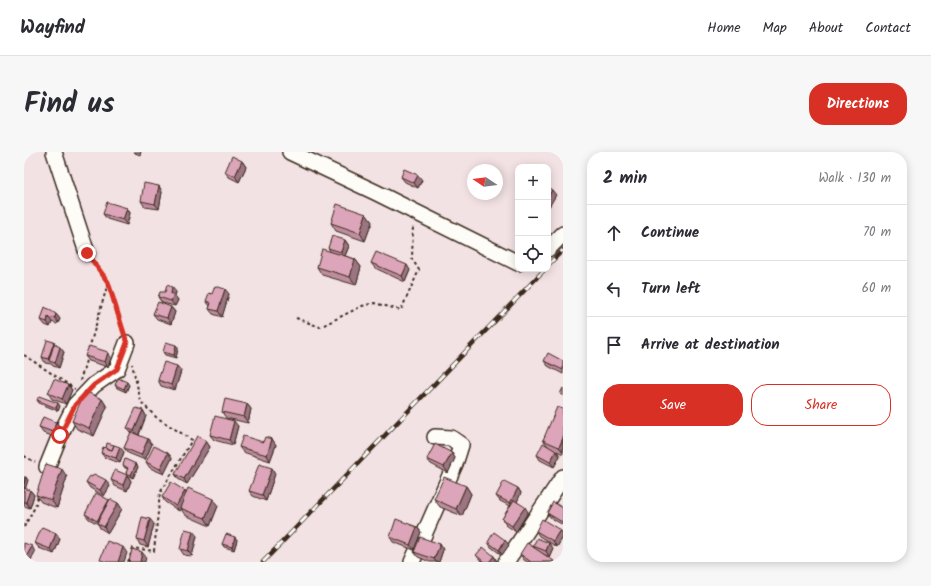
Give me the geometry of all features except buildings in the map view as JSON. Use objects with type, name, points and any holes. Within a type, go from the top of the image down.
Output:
[{"type":"street","points":[[54,152],[55,160],[87,253]]},
{"type":"street","points":[[290,152],[375,192],[515,262]]},
{"type":"street","points":[[551,246],[563,234]]},
{"type":"street","points":[[47,468],[60,435],[75,405],[94,385],[117,369],[127,343]]},
{"type":"street","points":[[412,562],[455,464],[461,445],[451,438],[442,436],[435,438]]},
{"type":"street","points":[[506,562],[563,477]]},
{"type":"path","points":[[296,318],[320,327],[362,306],[374,303],[400,310],[419,270],[412,259],[413,224]]},
{"type":"path","points":[[87,253],[108,282],[127,343],[141,402],[156,417],[192,440],[160,493],[154,551],[133,548],[128,562]]},
{"type":"path","points":[[24,355],[77,390],[108,282]]},
{"type":"path","points":[[24,456],[47,468]]},
{"type":"path","points":[[24,528],[35,507],[39,494]]},
{"type":"railway","points":[[551,262],[563,250]]},
{"type":"railway","points":[[263,562],[542,272]]},
{"type":"route","points":[[60,435],[75,405],[94,385],[117,369],[127,343],[108,282],[87,253]]}]
